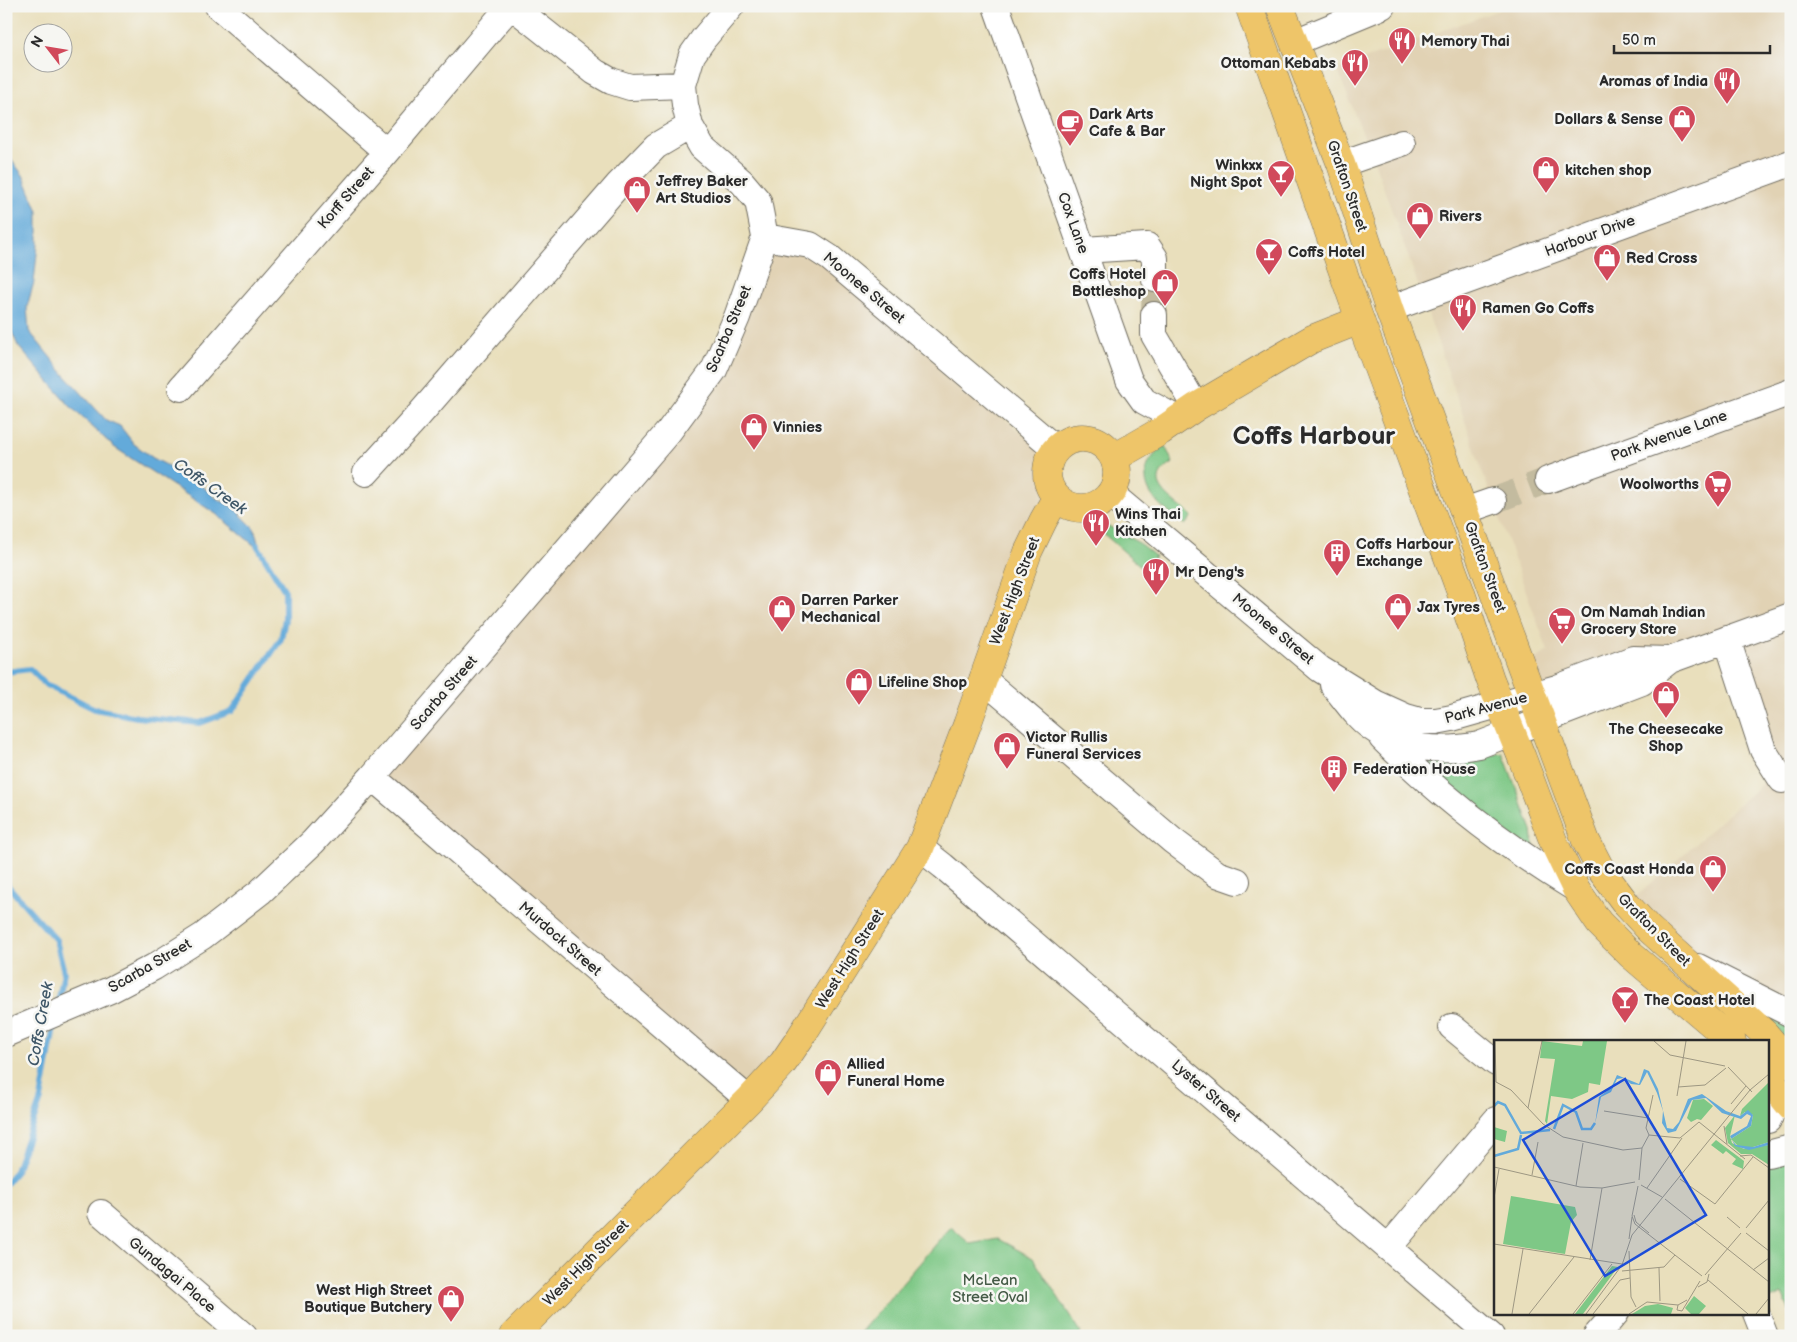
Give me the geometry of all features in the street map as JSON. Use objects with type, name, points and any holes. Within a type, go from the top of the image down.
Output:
[{"type":"main road","name":"Grafton Street","points":[[1249,6],[1360,320],[1500,704],[1554,842],[1576,889],[1599,923],[1614,940],[1731,1040]]},
{"type":"main road","name":"Grafton Street","points":[[1280,6],[1341,164],[1389,309],[1582,833],[1601,870],[1627,905],[1682,959],[1765,1034],[1767,1040]]},
{"type":"main road","points":[[1114,458],[1312,339],[1389,309]]},
{"type":"main road","points":[[1077,438],[1088,438],[1099,442],[1108,449],[1114,458],[1118,476],[1111,494],[1095,506],[1085,508],[1075,508],[1059,500],[1048,482],[1047,470],[1050,459],[1056,449],[1066,442],[1077,438]]},
{"type":"main road","name":"West High Street","points":[[513,1336],[749,1100],[783,1063],[800,1038],[920,848],[1028,552],[1052,505],[1059,500]]},
{"type":"main road","name":"Grafton Street","points":[[1770,1049],[1782,1084]]},
{"type":"street","points":[[218,6],[387,152]]},
{"type":"street","points":[[511,6],[595,72],[611,81],[630,87],[683,85]]},
{"type":"street","name":"Korff Street","points":[[181,388],[387,152],[511,6]]},
{"type":"street","points":[[731,6],[692,55],[683,85],[690,126],[702,147],[742,182],[758,201],[765,237]]},
{"type":"street","name":"Cox Lane","points":[[996,6],[1129,380],[1144,401],[1186,413]]},
{"type":"street","points":[[1295,42],[1382,6]]},
{"type":"street","points":[[366,473],[426,408],[619,184],[656,146],[690,126]]},
{"type":"street","points":[[1341,164],[1402,143]]},
{"type":"street","name":"Harbour Drive","points":[[1389,309],[1791,163]]},
{"type":"street","name":"Moonee Street","points":[[765,237],[810,245],[830,258],[1056,449]]},
{"type":"street","name":"Scarba Street","points":[[11,1033],[110,990],[154,967],[203,936],[260,892],[314,842],[669,431],[714,370],[738,317],[765,237]]},
{"type":"street","points":[[1083,250],[1148,246],[1155,258],[1155,279]]},
{"type":"street","points":[[1154,315],[1154,335],[1186,413]]},
{"type":"street","name":"Park Avenue Lane","points":[[1548,480],[1791,392]]},
{"type":"street","name":"Moonee Street","points":[[1111,494],[1320,668]]},
{"type":"street","points":[[1464,511],[1492,501]]},
{"type":"street","name":"Park Avenue","points":[[1320,668],[1359,717],[1372,728],[1390,738],[1410,745],[1441,749],[1464,748],[1479,745],[1642,682],[1670,660],[1791,616]]},
{"type":"street","points":[[1727,639],[1763,750],[1788,783]]},
{"type":"street","name":"Park Avenue","points":[[1320,668],[1374,703],[1406,718],[1420,721],[1436,721],[1532,696],[1634,659],[1670,660]]},
{"type":"street","points":[[983,679],[1173,841],[1217,874],[1236,881]]},
{"type":"street","points":[[1372,728],[1411,767],[1467,813],[1540,867],[1576,889]]},
{"type":"street","name":"Murdock Street","points":[[372,777],[749,1100]]},
{"type":"street","name":"Lyster Street","points":[[920,848],[1491,1336]]},
{"type":"street","points":[[1682,959],[1791,1014]]},
{"type":"street","points":[[1452,1026],[1494,1061]]},
{"type":"street","points":[[1770,1116],[1782,1084]]},
{"type":"street","points":[[1388,1248],[1494,1122]]},
{"type":"street","points":[[1770,1153],[1791,1148]]},
{"type":"street","name":"Gundagai Place","points":[[100,1213],[244,1336]]},
{"type":"street","points":[[1596,1336],[1615,1314]]},
{"type":"street","points":[[1756,1314],[1765,1336]]},
{"type":"shaded area","points":[[1510,6],[1791,6],[1791,1014],[1682,959],[1627,905],[1776,771],[1727,640],[1571,704],[1522,668],[1548,651],[1488,488],[1375,164],[1337,69]]},
{"type":"shaded area","points":[[765,237],[810,245],[1050,459],[1047,470],[1048,482],[1053,493],[920,848],[749,1100],[372,777],[714,371]]},
{"type":"green space","points":[[1165,446],[1173,463],[1163,470],[1159,477],[1160,484],[1163,491],[1170,498],[1192,516],[1185,525],[1158,503],[1146,483],[1146,474],[1150,462],[1154,455]]},
{"type":"green space","points":[[1103,523],[1139,543],[1155,556],[1144,569],[1098,529]]},
{"type":"green space","points":[[1503,753],[1532,830],[1534,847],[1513,838],[1417,760],[1458,764],[1471,759]]},
{"type":"green space","points":[[1775,1016],[1791,1023],[1791,1045],[1769,1019]]},
{"type":"green space","points":[[1791,1160],[1791,1314],[1782,1294],[1770,1299],[1770,1167],[1775,1163]]},
{"type":"green space","name":"McLean Street Oval","points":[[951,1227],[970,1244],[998,1239],[1033,1258],[1081,1333],[1078,1336],[857,1336]]},
{"type":"water","points":[[6,153],[23,175],[38,211],[38,244],[34,282],[27,307],[29,331],[64,374],[106,420],[120,426],[134,444],[153,458],[195,480],[216,498],[234,508],[254,528],[260,550],[216,514],[114,447],[71,407],[18,346],[6,318]]},
{"type":"waterway","name":"Coffs Creek","points":[[6,672],[30,669],[46,685],[95,709],[137,717],[200,723],[232,711],[281,639],[285,619],[285,591],[257,545]]},
{"type":"waterway","name":"Coffs Creek","points":[[6,880],[8,886],[56,940],[64,972],[58,1003]]},
{"type":"waterway","name":"Coffs Creek","points":[[6,1183],[16,1171],[41,1099],[55,1021]]},
{"type":"tunnel","points":[[1154,315],[1155,279]]},
{"type":"tunnel","points":[[1493,501],[1548,480]]},
{"type":"place","name":"Memory Thai","points":[[1402,65]]},
{"type":"place","name":"Ottoman Kebabs","points":[[1355,87]]},
{"type":"place","name":"Aromas of India","points":[[1727,105]]},
{"type":"place","name":"Dollars & Sense","points":[[1682,143]]},
{"type":"place","name":"Dark Arts Cafe & Bar","points":[[1070,147]]},
{"type":"place","name":"kitchen shop","points":[[1546,194]]},
{"type":"place","name":"Winkxx Night Spot","points":[[1281,198]]},
{"type":"place","name":"Jeffrey Baker Art Studios","points":[[637,214]]},
{"type":"place","name":"Rivers","points":[[1420,240]]},
{"type":"place","name":"Coffs Hotel","points":[[1269,276]]},
{"type":"place","name":"Red Cross","points":[[1607,282]]},
{"type":"place","name":"Coffs Hotel Bottleshop","points":[[1165,307]]},
{"type":"place","name":"Ramen Go Coffs","points":[[1463,332]]},
{"type":"place","name":"Vinnies","points":[[754,451]]},
{"type":"place","name":"Woolworths","points":[[1718,508]]},
{"type":"place","name":"Wins Thai Kitchen","points":[[1096,547]]},
{"type":"place","name":"Coffs Harbour Exchange","points":[[1337,577]]},
{"type":"place","name":"Mr Deng's","points":[[1156,596]]},
{"type":"place","name":"Jax Tyres","points":[[1398,631]]},
{"type":"place","name":"Darren Parker Mechanical","points":[[782,633]]},
{"type":"place","name":"Om Namah Indian Grocery Store","points":[[1562,645]]},
{"type":"place","name":"Lifeline Shop","points":[[859,706]]},
{"type":"place","name":"The Cheesecake Shop","points":[[1666,719]]},
{"type":"place","name":"Victor Rullis Funeral Services","points":[[1007,770]]},
{"type":"place","name":"Federation House","points":[[1334,793]]},
{"type":"place","name":"Coffs Coast Honda","points":[[1713,893]]},
{"type":"place","name":"The Coast Hotel","points":[[1625,1024]]},
{"type":"place","name":"Allied Funeral Home","points":[[828,1097]]},
{"type":"place","name":"West High Street Boutique Butchery","points":[[451,1323]]},
{"type":"district","name":"Coffs Harbour","points":[[1314,436]]}]
